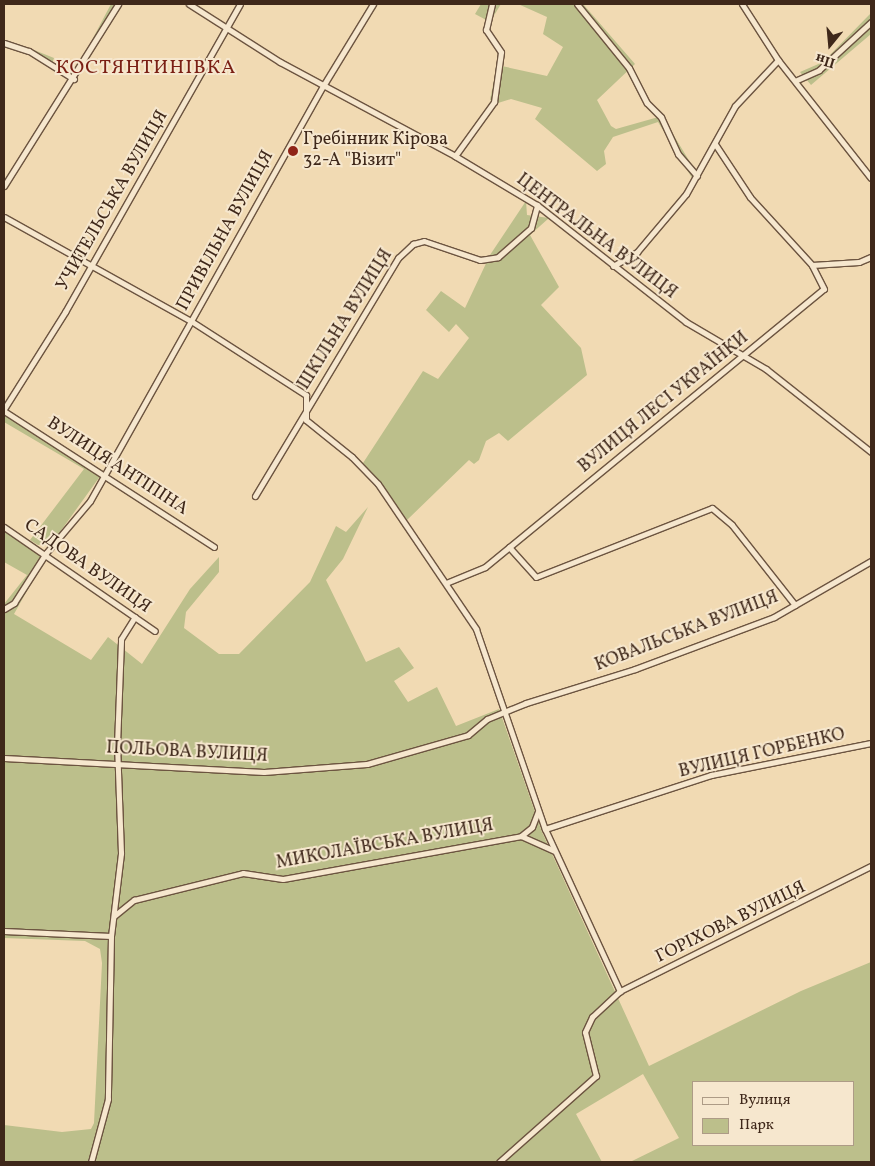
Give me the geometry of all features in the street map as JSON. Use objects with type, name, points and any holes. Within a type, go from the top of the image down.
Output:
[{"type":"street","points":[[4,186],[74,79],[118,4]]},
{"type":"street","name":"ЦЕНТРАЛЬНА ВУЛИЦЯ","points":[[189,4],[228,30],[323,86],[455,156],[537,205],[613,266],[743,358],[766,369],[871,452]]},
{"type":"street","name":"УЧИТЕЛЬСЬКА ВУЛИЦЯ","points":[[4,410],[91,266],[228,30],[240,4]]},
{"type":"street","name":"ПРИВІЛЬНА ВУЛИЦЯ","points":[[4,609],[14,603],[46,554],[106,473],[323,86],[374,4]]},
{"type":"street","points":[[455,156],[494,102],[501,52],[486,30],[492,4]]},
{"type":"street","points":[[577,4],[629,68],[647,103],[661,117],[678,154],[697,176]]},
{"type":"street","points":[[742,4],[778,60],[797,80],[871,178]]},
{"type":"street","points":[[797,80],[819,70],[871,22]]},
{"type":"street","points":[[4,43],[29,51],[74,79]]},
{"type":"street","points":[[613,266],[637,252],[697,176],[735,106],[778,60]]},
{"type":"street","points":[[715,144],[750,197],[812,265],[859,262],[871,257]]},
{"type":"street","name":"ШКІЛЬНА ВУЛИЦЯ","points":[[255,496],[398,258],[413,244],[424,241],[480,260],[498,257],[531,228],[537,205]]},
{"type":"street","points":[[4,218],[191,321],[306,395],[306,420],[378,484],[476,629],[506,711],[545,829],[620,992]]},
{"type":"street","name":"ВУЛИЦЯ ЛЕСІ УКРАЇНКИ","points":[[446,583],[485,567],[685,399],[743,358],[824,289],[812,265]]},
{"type":"street","name":"ВУЛИЦЯ АНТІПІНА","points":[[4,410],[106,473],[214,547]]},
{"type":"street","points":[[509,547],[536,577],[712,508],[732,525],[795,605]]},
{"type":"street","name":"САДОВА ВУЛИЦЯ","points":[[4,527],[46,554],[155,631]]},
{"type":"street","name":"КОВАЛЬСЬКА ВУЛИЦЯ","points":[[506,711],[635,669],[795,605],[871,561]]},
{"type":"street","points":[[91,1162],[108,1099],[110,936],[121,853],[119,762],[121,639],[135,617]]},
{"type":"street","name":"ПОЛЬОВА ВУЛИЦЯ","points":[[4,758],[119,762],[264,772],[360,764],[468,735],[506,711]]},
{"type":"street","name":"ВУЛИЦЯ ГОРБЕНКО","points":[[545,829],[711,775],[871,743]]},
{"type":"street","name":"МИКОЛАЇВСЬКА ВУЛИЦЯ","points":[[114,916],[134,900],[243,873],[283,879],[521,836],[532,827],[538,810]]},
{"type":"street","name":"МИКОЛАЇВСЬКА ВУЛИЦЯ","points":[[521,836],[555,851]]},
{"type":"street","name":"ГОРІХОВА ВУЛИЦЯ","points":[[500,1162],[596,1076],[585,1032],[605,1005],[620,992],[871,866]]},
{"type":"street","points":[[4,931],[110,936]]},
{"type":"green space","points":[[111,4],[115,4],[74,75],[56,68],[34,50],[54,58],[52,64],[74,74]]},
{"type":"green space","points":[[481,4],[501,4],[490,22],[475,14]]},
{"type":"green space","points":[[518,4],[583,4],[635,64],[597,100],[611,126],[616,129],[662,116],[696,172],[692,178],[658,122],[613,137],[604,151],[606,164],[597,171],[535,119],[542,108],[511,99],[498,103],[490,100],[497,65],[547,76],[563,47],[543,34],[547,17]]},
{"type":"green space","points":[[871,13],[871,34],[811,85],[800,72],[823,62]]},
{"type":"green space","points":[[526,201],[527,215],[549,218],[530,235],[559,287],[541,305],[581,348],[587,375],[508,441],[499,433],[486,441],[479,460],[474,464],[469,460],[407,520],[363,463],[423,371],[438,379],[469,338],[456,324],[449,332],[426,310],[441,291],[465,308],[490,255]]},
{"type":"green space","points":[[4,414],[101,475],[52,543],[38,545],[30,540],[84,469],[4,422]]},
{"type":"green space","points":[[368,507],[343,559],[326,580],[366,662],[399,647],[414,668],[394,681],[408,702],[437,687],[456,726],[499,709],[542,832],[649,1066],[801,991],[871,962],[871,1162],[630,1162],[679,1138],[643,1074],[576,1114],[602,1162],[4,1162],[4,1125],[62,1132],[91,1129],[94,1123],[102,963],[100,949],[85,941],[4,938],[4,604],[27,575],[4,562],[4,528],[45,559],[14,614],[91,660],[108,637],[142,664],[190,589],[219,557],[219,572],[186,612],[184,628],[219,654],[239,654],[310,582],[336,526],[346,532]]},
{"type":"place","name":"Гребінник Кірова 32-А \"Візит\"","points":[[293,151]]},
{"type":"district","name":"КОСТЯНТИНІВКА","points":[[146,68]]}]
